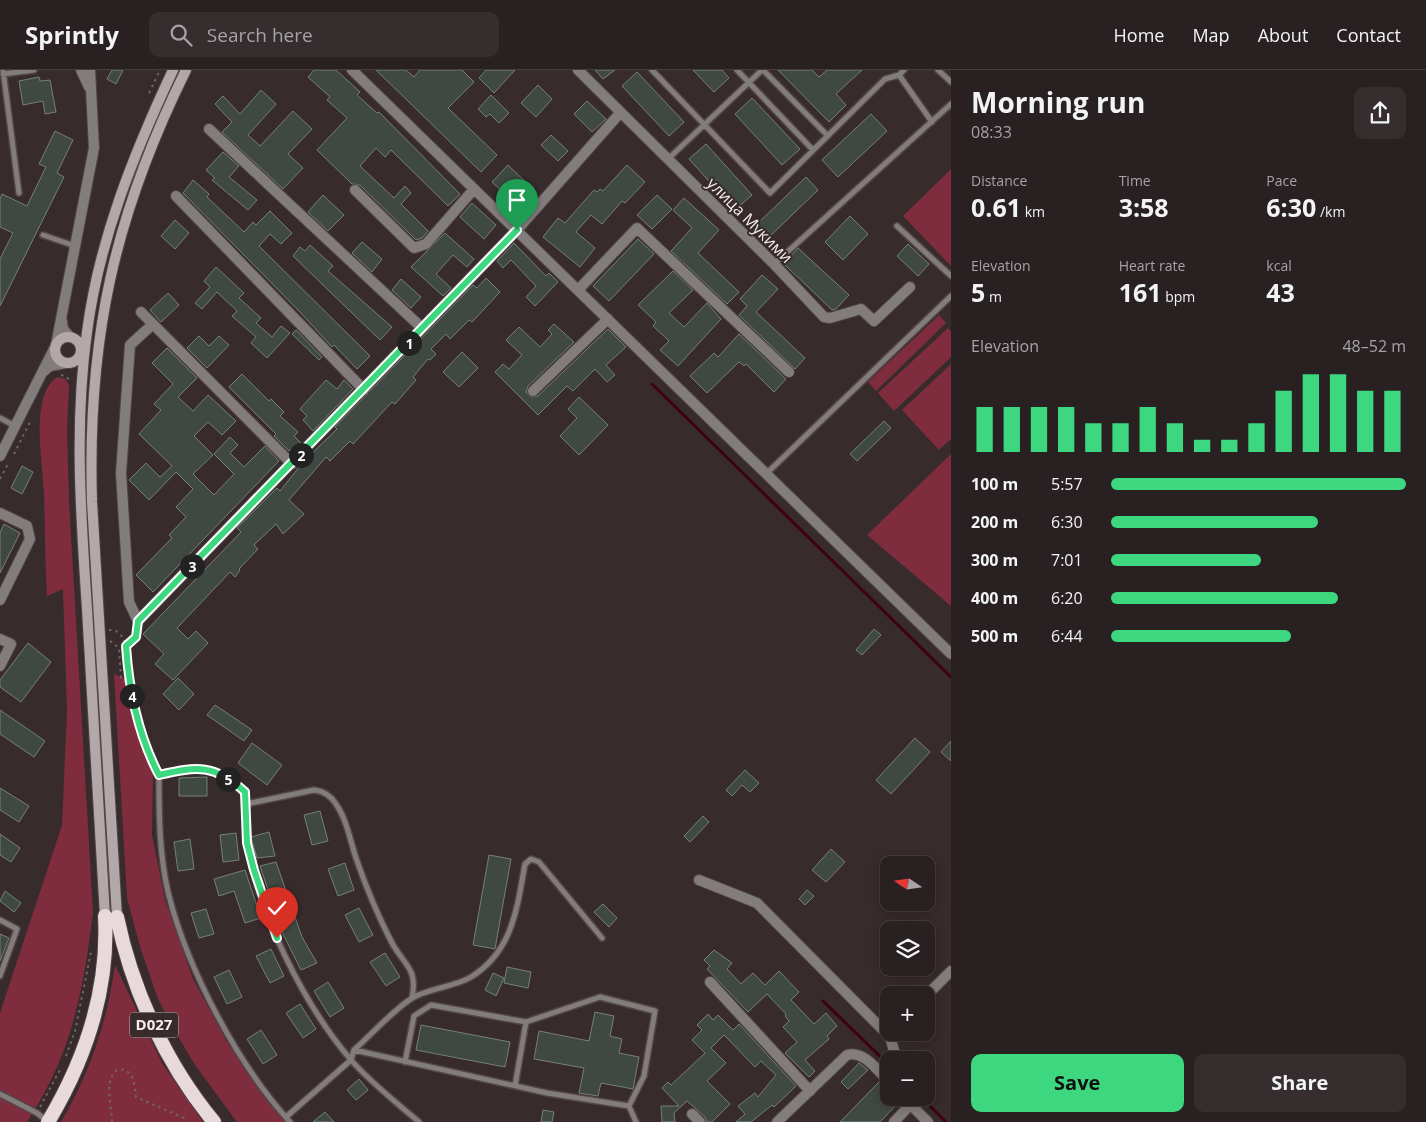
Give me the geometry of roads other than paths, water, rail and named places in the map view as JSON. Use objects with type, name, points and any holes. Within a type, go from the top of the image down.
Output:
[{"type":"highway","name":"D027","points":[[48,1122],[76,1068],[93,1020],[111,917]]},
{"type":"highway","name":"D027","points":[[111,917],[144,1005],[186,1083],[214,1122]]},
{"type":"main road","name":"D027","points":[[111,917],[81,502],[79,432],[82,376],[81,352],[104,250],[123,187],[174,70]]},
{"type":"main road","name":"D027","points":[[111,917],[92,502],[91,435],[95,374],[111,271],[128,210],[156,135],[186,70]]},
{"type":"main road","points":[[82,376],[78,369],[57,356],[56,345],[62,338],[79,336],[87,330]]},
{"type":"main road","points":[[66,363],[100,334]]},
{"type":"main road","points":[[70,337],[95,374]]},
{"type":"street","points":[[81,70],[91,92]]},
{"type":"street","points":[[0,456],[56,345],[94,148],[90,70]]},
{"type":"street","points":[[352,70],[951,654]]},
{"type":"street","name":"улица Мукими","points":[[578,70],[774,264],[824,317],[830,318],[860,309],[874,321],[910,287]]},
{"type":"street","points":[[153,324],[130,345],[121,473],[129,602],[138,621],[364,390],[517,230],[620,113]]},
{"type":"street","points":[[209,129],[422,328]]},
{"type":"street","points":[[355,190],[414,248],[426,244],[474,189]]},
{"type":"street","points":[[176,196],[364,390]]},
{"type":"street","points":[[578,290],[637,228],[789,372]]},
{"type":"street","points":[[142,312],[292,464]]},
{"type":"street","points":[[62,318],[63,329],[70,337]]},
{"type":"street","points":[[534,391],[608,319]]},
{"type":"street","points":[[41,375],[50,366],[66,363]]},
{"type":"street","points":[[0,513],[26,526],[30,539],[0,600]]},
{"type":"street","points":[[0,639],[10,644],[0,666]]},
{"type":"street","points":[[699,880],[757,903],[880,1023]]},
{"type":"street","points":[[935,987],[951,971]]},
{"type":"street","points":[[710,982],[810,1091]]},
{"type":"street","points":[[777,1122],[847,1055],[861,1056],[878,1071]]},
{"type":"street","points":[[894,1122],[905,1106]]},
{"type":"street","points":[[913,1106],[928,1122]]},
{"type":"street","points":[[692,1114],[700,1122]]},
{"type":"lane","points":[[19,193],[3,72],[34,70]]},
{"type":"lane","points":[[652,70],[706,124],[770,193],[885,79],[899,75],[904,70]]},
{"type":"lane","points":[[737,70],[813,150]]},
{"type":"lane","points":[[668,160],[762,70],[828,136]]},
{"type":"lane","points":[[938,70],[951,82]]},
{"type":"lane","points":[[899,75],[932,122]]},
{"type":"lane","points":[[774,264],[951,104]]},
{"type":"lane","points":[[897,226],[951,276]]},
{"type":"lane","points":[[43,235],[75,246]]},
{"type":"lane","points":[[766,474],[951,296]]},
{"type":"lane","points":[[0,418],[15,426]]},
{"type":"lane","points":[[290,1122],[232,1040],[203,985],[188,950],[169,895],[163,863],[159,831],[159,775],[190,768],[210,770],[235,783],[245,792],[244,822],[254,870],[277,938],[299,983],[351,1060],[419,1122]]},
{"type":"lane","points":[[246,804],[314,790],[323,792],[334,801],[344,818],[373,902],[392,943],[409,968],[415,982],[412,998]]},
{"type":"lane","points":[[286,1117],[351,1060],[354,1050],[412,998],[436,987],[470,978],[493,958],[508,939],[525,864],[531,859],[539,862],[602,938]]},
{"type":"lane","points":[[0,920],[17,929],[0,976]]},
{"type":"lane","points":[[405,1062],[414,1016],[431,1005],[526,1022],[600,997],[655,1011],[644,1076],[629,1106]]},
{"type":"lane","points":[[516,1086],[526,1022]]},
{"type":"lane","points":[[354,1050],[516,1086],[629,1106]]},
{"type":"lane","points":[[0,1094],[36,1113],[48,1122]]},
{"type":"lane","points":[[629,1106],[636,1122]]},
{"type":"waterway","points":[[652,384],[951,677]]},
{"type":"waterway","points":[[823,1001],[880,1056]]},
{"type":"waterway","points":[[930,1106],[946,1122]]}]
